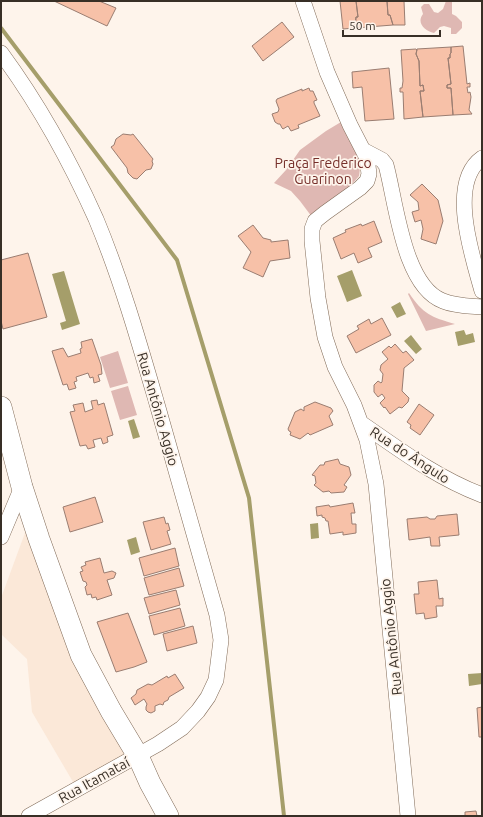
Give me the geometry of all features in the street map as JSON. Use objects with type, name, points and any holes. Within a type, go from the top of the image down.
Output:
[{"type":"main road","points":[[1,407],[22,487],[38,539],[81,655],[110,711],[138,756],[150,783],[168,816]]},
{"type":"street","points":[[303,1],[327,72],[363,150],[382,160],[386,164],[399,229],[415,272],[423,287],[433,296],[443,301],[457,305],[482,307]]},
{"type":"street","name":"Rua Antônio Aggio","points":[[1,53],[19,77],[63,153],[96,220],[118,279],[139,343],[217,615],[221,640],[216,680],[208,698],[198,712],[182,728],[138,756]]},
{"type":"street","name":"Rua Antônio Aggio","points":[[363,150],[367,158],[369,174],[367,181],[360,188],[315,221],[312,229],[318,298],[325,337],[335,366],[354,405],[367,440],[376,484],[408,816]]},
{"type":"street","points":[[482,158],[472,170],[468,179],[464,208],[466,230],[482,291]]},
{"type":"street","name":"Rua do Ângulo","points":[[361,423],[430,470],[457,485],[482,495]]},
{"type":"street","points":[[1,537],[22,487]]},
{"type":"street","name":"Rua Itamataí","points":[[29,816],[138,756]]},
{"type":"shaded area","points":[[352,270],[362,296],[347,302],[337,276]]},
{"type":"shaded area","points":[[64,271],[80,324],[62,330],[60,323],[66,321],[52,274]]},
{"type":"shaded area","points":[[400,302],[406,314],[397,318],[391,307]]},
{"type":"shaded area","points":[[464,330],[466,335],[473,333],[475,342],[458,346],[455,332]]},
{"type":"shaded area","points":[[411,335],[422,349],[416,354],[404,341]]},
{"type":"shaded area","points":[[134,419],[140,437],[133,439],[128,421]]},
{"type":"shaded area","points":[[29,522],[133,759],[76,787],[32,712],[27,659],[1,634],[1,598]]},
{"type":"shaded area","points":[[318,523],[319,538],[311,539],[310,524]]},
{"type":"shaded area","points":[[136,537],[140,552],[131,555],[127,540]]},
{"type":"shaded area","points":[[482,673],[482,684],[469,686],[468,674]]},
{"type":"green space","points":[[446,1],[452,1],[452,14],[462,22],[462,28],[456,34],[451,34],[451,28],[444,26],[440,27],[434,33],[422,26],[420,20],[423,14],[421,7],[424,4],[429,4],[434,12],[438,13],[443,9]]},
{"type":"green space","name":"Praça Frederico Guarinon","points":[[341,122],[361,161],[359,176],[346,191],[312,217],[291,191],[274,183],[286,170],[300,150]]},
{"type":"green space","points":[[409,293],[419,306],[428,314],[455,324],[426,331],[408,294]]},
{"type":"green space","points":[[118,351],[128,383],[110,388],[100,357]]},
{"type":"green space","points":[[128,386],[137,415],[120,420],[111,391]]},
{"type":"building","points":[[54,1],[99,1],[116,8],[107,26]]},
{"type":"building","points":[[340,1],[356,1],[358,17],[356,17],[355,28],[343,29]]},
{"type":"building","points":[[356,1],[387,1],[388,15],[390,15],[393,25],[355,28],[356,17],[358,17]]},
{"type":"building","points":[[387,1],[404,1],[405,25],[393,25],[390,15],[388,15]]},
{"type":"building","points":[[282,22],[294,37],[263,61],[252,46]]},
{"type":"building","points":[[463,46],[467,84],[470,83],[470,87],[467,87],[468,93],[470,92],[471,97],[469,110],[472,114],[453,115],[451,88],[447,88],[447,85],[451,84],[448,58],[450,58],[451,47]]},
{"type":"building","points":[[451,47],[450,58],[448,58],[451,84],[447,85],[447,88],[451,88],[453,115],[423,117],[420,91],[424,91],[423,85],[420,86],[419,61],[416,54],[417,49]]},
{"type":"building","points":[[416,49],[416,54],[419,61],[420,86],[423,85],[424,91],[420,91],[423,117],[404,119],[403,92],[400,92],[403,81],[401,50]]},
{"type":"building","points":[[389,68],[394,119],[365,121],[362,87],[353,88],[352,72]]},
{"type":"building","points":[[309,88],[310,91],[313,91],[317,100],[314,101],[314,103],[320,116],[298,125],[299,128],[291,131],[288,126],[283,129],[280,124],[275,122],[272,114],[278,112],[279,109],[276,101],[277,99],[302,89],[302,91]]},
{"type":"building","points":[[123,134],[133,134],[153,159],[151,169],[146,170],[137,179],[133,178],[128,173],[127,168],[111,147],[114,145],[116,139]]},
{"type":"building","points":[[422,184],[438,200],[443,221],[436,244],[421,239],[423,229],[421,220],[415,222],[412,212],[419,210],[418,202],[410,195]]},
{"type":"building","points":[[374,221],[382,242],[368,248],[372,257],[358,263],[354,253],[341,259],[333,238],[346,232],[345,230],[361,224],[362,226]]},
{"type":"building","points":[[253,225],[263,238],[271,240],[271,242],[288,240],[290,258],[270,261],[263,277],[243,268],[251,252],[238,236]]},
{"type":"building","points":[[28,253],[47,317],[3,329],[1,321],[1,260]]},
{"type":"building","points":[[382,318],[391,335],[356,353],[347,336],[359,329],[357,326],[369,319],[371,324]]},
{"type":"building","points":[[92,339],[101,365],[102,374],[98,375],[100,381],[94,383],[93,377],[90,378],[88,373],[76,377],[77,381],[74,382],[76,388],[69,390],[67,384],[63,385],[52,351],[63,348],[68,357],[81,353],[81,342]]},
{"type":"building","points":[[395,344],[403,353],[406,351],[414,360],[404,368],[402,391],[409,398],[408,402],[402,408],[399,407],[390,414],[380,403],[385,398],[382,394],[378,397],[374,392],[374,385],[378,381],[381,383],[382,382],[383,374],[380,370],[381,365],[388,359],[382,352],[389,346],[391,348]]},
{"type":"building","points":[[97,400],[98,405],[104,403],[113,435],[107,437],[108,442],[103,444],[101,438],[93,440],[95,447],[88,449],[86,445],[80,446],[70,412],[75,411],[73,405],[83,403],[85,412],[93,409],[91,401]]},
{"type":"building","points":[[315,402],[331,408],[333,411],[329,416],[333,425],[310,435],[308,433],[300,439],[290,435],[291,432],[288,429],[295,412],[301,409],[304,411],[304,407]]},
{"type":"building","points":[[419,404],[434,415],[420,435],[410,428],[411,425],[407,422]]},
{"type":"building","points":[[338,459],[340,464],[349,467],[351,475],[344,485],[347,487],[344,492],[323,492],[314,485],[316,483],[315,476],[312,475],[320,465],[324,465],[325,462]]},
{"type":"building","points":[[95,497],[103,522],[70,532],[63,507]]},
{"type":"building","points":[[353,503],[355,513],[351,513],[352,524],[356,524],[356,533],[343,535],[343,532],[330,534],[328,521],[322,517],[322,515],[317,516],[316,507],[329,505],[330,507]]},
{"type":"building","points":[[457,514],[459,535],[439,537],[440,546],[431,546],[430,537],[409,540],[407,519],[427,517],[430,519],[435,519],[437,516]]},
{"type":"building","points":[[164,517],[170,530],[167,531],[171,544],[151,550],[143,522]]},
{"type":"building","points":[[175,548],[179,566],[144,576],[139,558]]},
{"type":"building","points":[[100,558],[104,573],[112,571],[116,573],[114,578],[107,580],[112,595],[97,600],[96,597],[92,598],[91,594],[87,595],[85,587],[87,585],[86,582],[83,581],[80,572],[83,571],[81,567],[86,565],[85,562]]},
{"type":"building","points":[[179,568],[184,586],[149,595],[144,578]]},
{"type":"building","points":[[437,580],[439,599],[443,598],[443,606],[436,606],[437,617],[425,619],[424,613],[416,614],[414,594],[419,594],[418,582]]},
{"type":"building","points":[[176,590],[180,605],[149,614],[144,598]]},
{"type":"building","points":[[180,608],[185,626],[154,635],[149,616]]},
{"type":"building","points":[[128,613],[147,662],[116,672],[97,622]]},
{"type":"building","points":[[193,626],[197,643],[167,651],[163,634]]},
{"type":"building","points":[[175,674],[184,688],[169,697],[163,705],[160,704],[155,706],[155,711],[151,713],[146,710],[147,704],[144,699],[135,705],[131,698],[136,694],[137,690],[148,684],[152,685],[167,676],[168,678]]},
{"type":"building","points":[[482,707],[482,737],[479,737],[477,708]]},
{"type":"building","points":[[476,811],[477,816],[465,816],[465,812]]},
{"type":"waterway","points":[[1,28],[177,260],[249,498],[284,816]]}]
